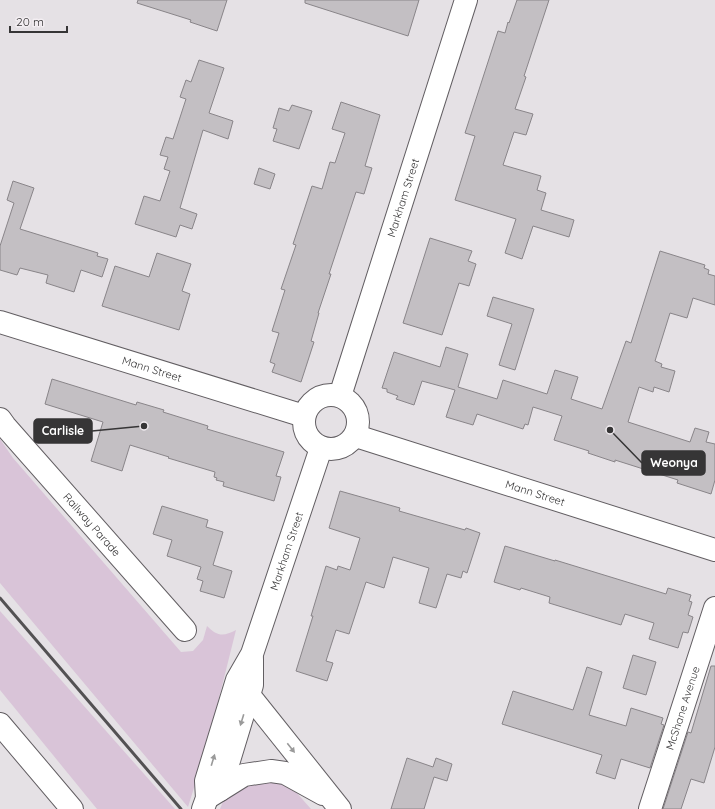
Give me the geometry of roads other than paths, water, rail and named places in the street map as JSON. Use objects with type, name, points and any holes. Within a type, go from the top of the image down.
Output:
[{"type":"street","name":"Markham Street","points":[[340,396],[466,0]]},
{"type":"street","name":"Mann Street","points":[[0,322],[304,416]]},
{"type":"street","points":[[322,396],[340,396],[354,407],[358,415],[359,424],[356,436],[347,445],[340,448],[332,450],[321,448],[310,440],[306,432],[304,416],[314,401],[322,396]]},
{"type":"street","name":"Railway Parade","points":[[0,419],[185,630]]},
{"type":"street","name":"Mann Street","points":[[356,436],[715,550]]},
{"type":"street","name":"Markham Street","points":[[210,799],[206,781],[238,680],[252,654],[321,448]]},
{"type":"street","name":"McShane Avenue","points":[[650,809],[715,608]]},
{"type":"street","name":"Markham Street","points":[[210,799],[252,685],[252,654]]},
{"type":"street","points":[[249,695],[336,803]]},
{"type":"street","points":[[0,724],[72,809]]},
{"type":"street","points":[[210,799],[244,775],[271,771],[286,774],[336,803]]},
{"type":"railway","points":[[0,598],[181,809]]},
{"type":"place","name":"Carlisle","points":[[144,426]]},
{"type":"place","name":"Weonya","points":[[610,430]]}]
